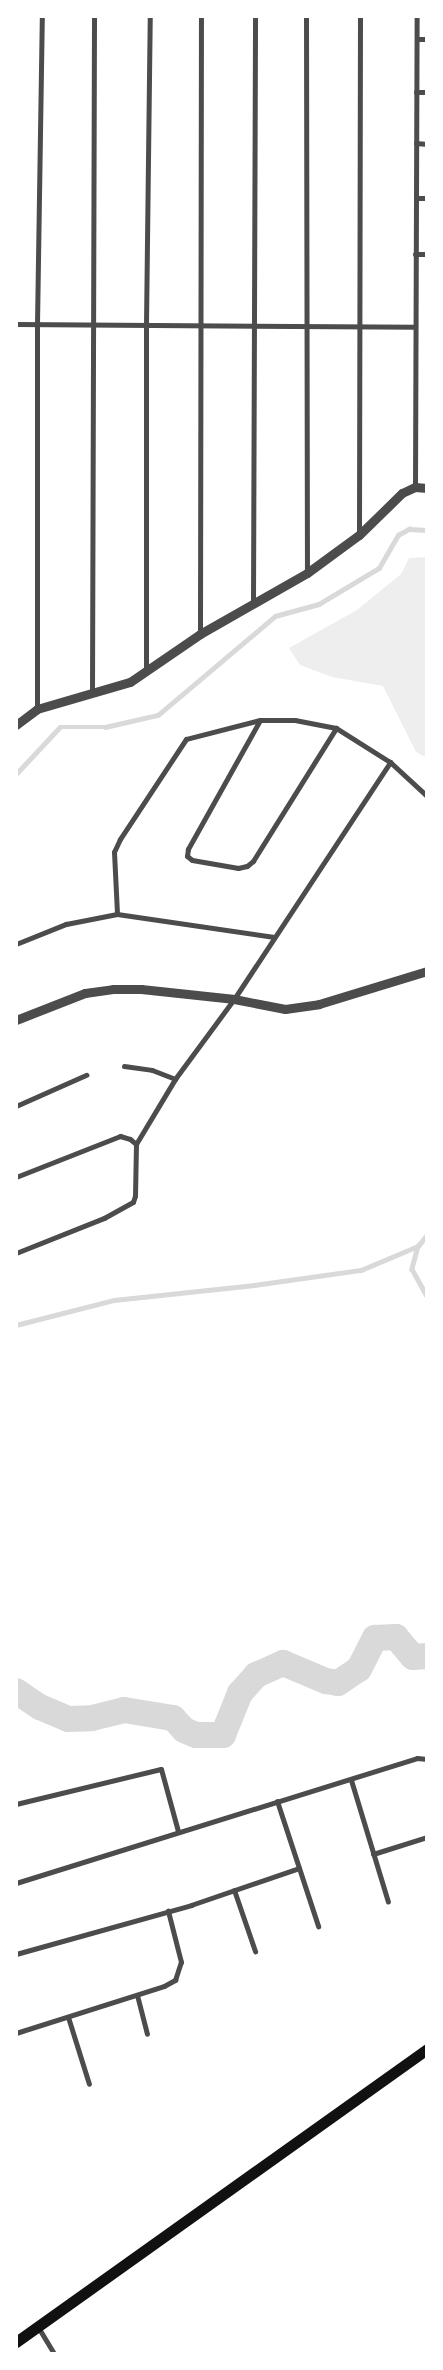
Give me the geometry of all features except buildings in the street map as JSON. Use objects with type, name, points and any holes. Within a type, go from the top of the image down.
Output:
[{"type":"main road","points":[[16,2342],[427,2049]]},
{"type":"street","points":[[37,709],[37,324],[42,16]]},
{"type":"street","points":[[92,694],[94,16]]},
{"type":"street","points":[[146,671],[146,324],[150,16]]},
{"type":"street","points":[[200,634],[201,16]]},
{"type":"street","points":[[253,602],[254,16]]},
{"type":"street","points":[[306,16],[307,573]]},
{"type":"street","points":[[359,535],[360,16]]},
{"type":"street","points":[[415,487],[417,16]]},
{"type":"street","points":[[416,39],[427,39]]},
{"type":"street","points":[[416,92],[427,92]]},
{"type":"street","points":[[416,144],[427,144]]},
{"type":"street","points":[[416,198],[427,198]]},
{"type":"street","points":[[415,254],[427,254]]},
{"type":"street","points":[[16,324],[415,327]]},
{"type":"street","points":[[16,725],[37,709],[130,682],[200,634],[253,602],[307,573],[359,535],[402,493],[415,487],[427,488]]},
{"type":"street","points":[[260,720],[188,849],[187,856],[192,860],[238,868],[253,862],[336,728]]},
{"type":"street","points":[[117,914],[114,852],[120,839],[186,739],[260,720],[295,720],[336,728],[390,762],[427,796]]},
{"type":"street","points":[[16,1253],[104,1218],[133,1202],[135,1196],[136,1144],[175,1079],[234,999],[390,762]]},
{"type":"street","points":[[16,944],[66,924],[117,914],[274,937]]},
{"type":"street","points":[[16,1020],[85,993],[114,989],[141,989],[234,999],[285,1009],[319,1004],[427,972]]},
{"type":"street","points":[[124,1066],[152,1070],[175,1079]]},
{"type":"street","points":[[16,1106],[86,1075]]},
{"type":"street","points":[[17,1175],[120,1136],[130,1139],[136,1144]]},
{"type":"street","points":[[16,1882],[417,1758],[427,1759]]},
{"type":"street","points":[[16,1804],[161,1769],[178,1831]]},
{"type":"street","points":[[350,1780],[388,1902]]},
{"type":"street","points":[[277,1800],[318,1926]]},
{"type":"street","points":[[373,1854],[427,1837]]},
{"type":"street","points":[[16,1954],[168,1911],[299,1868]]},
{"type":"street","points":[[234,1890],[255,1951]]},
{"type":"street","points":[[16,2033],[164,1986],[175,1980],[181,1962],[168,1911]]},
{"type":"street","points":[[137,1995],[147,2034]]},
{"type":"street","points":[[68,2017],[89,2084]]},
{"type":"street","points":[[38,2327],[54,2354]]},
{"type":"shaded area","points":[[427,557],[427,758],[416,752],[383,686],[332,677],[300,665],[289,648],[357,610],[401,574],[409,558]]},
{"type":"waterway","points":[[16,774],[60,727],[105,727],[158,715],[275,616],[319,604],[379,568],[398,535],[409,529],[427,530]]},
{"type":"waterway","points":[[16,1325],[114,1300],[254,1285],[361,1270],[418,1246],[427,1235]]},
{"type":"waterway","points":[[418,1246],[412,1269],[427,1296]]},
{"type":"waterway","points":[[16,1691],[40,1707],[68,1719],[92,1718],[124,1710],[173,1718],[184,1730],[196,1735],[223,1735],[240,1693],[256,1675],[283,1663],[326,1681],[338,1683],[359,1669],[375,1638],[396,1637],[413,1657],[427,1656]]}]
